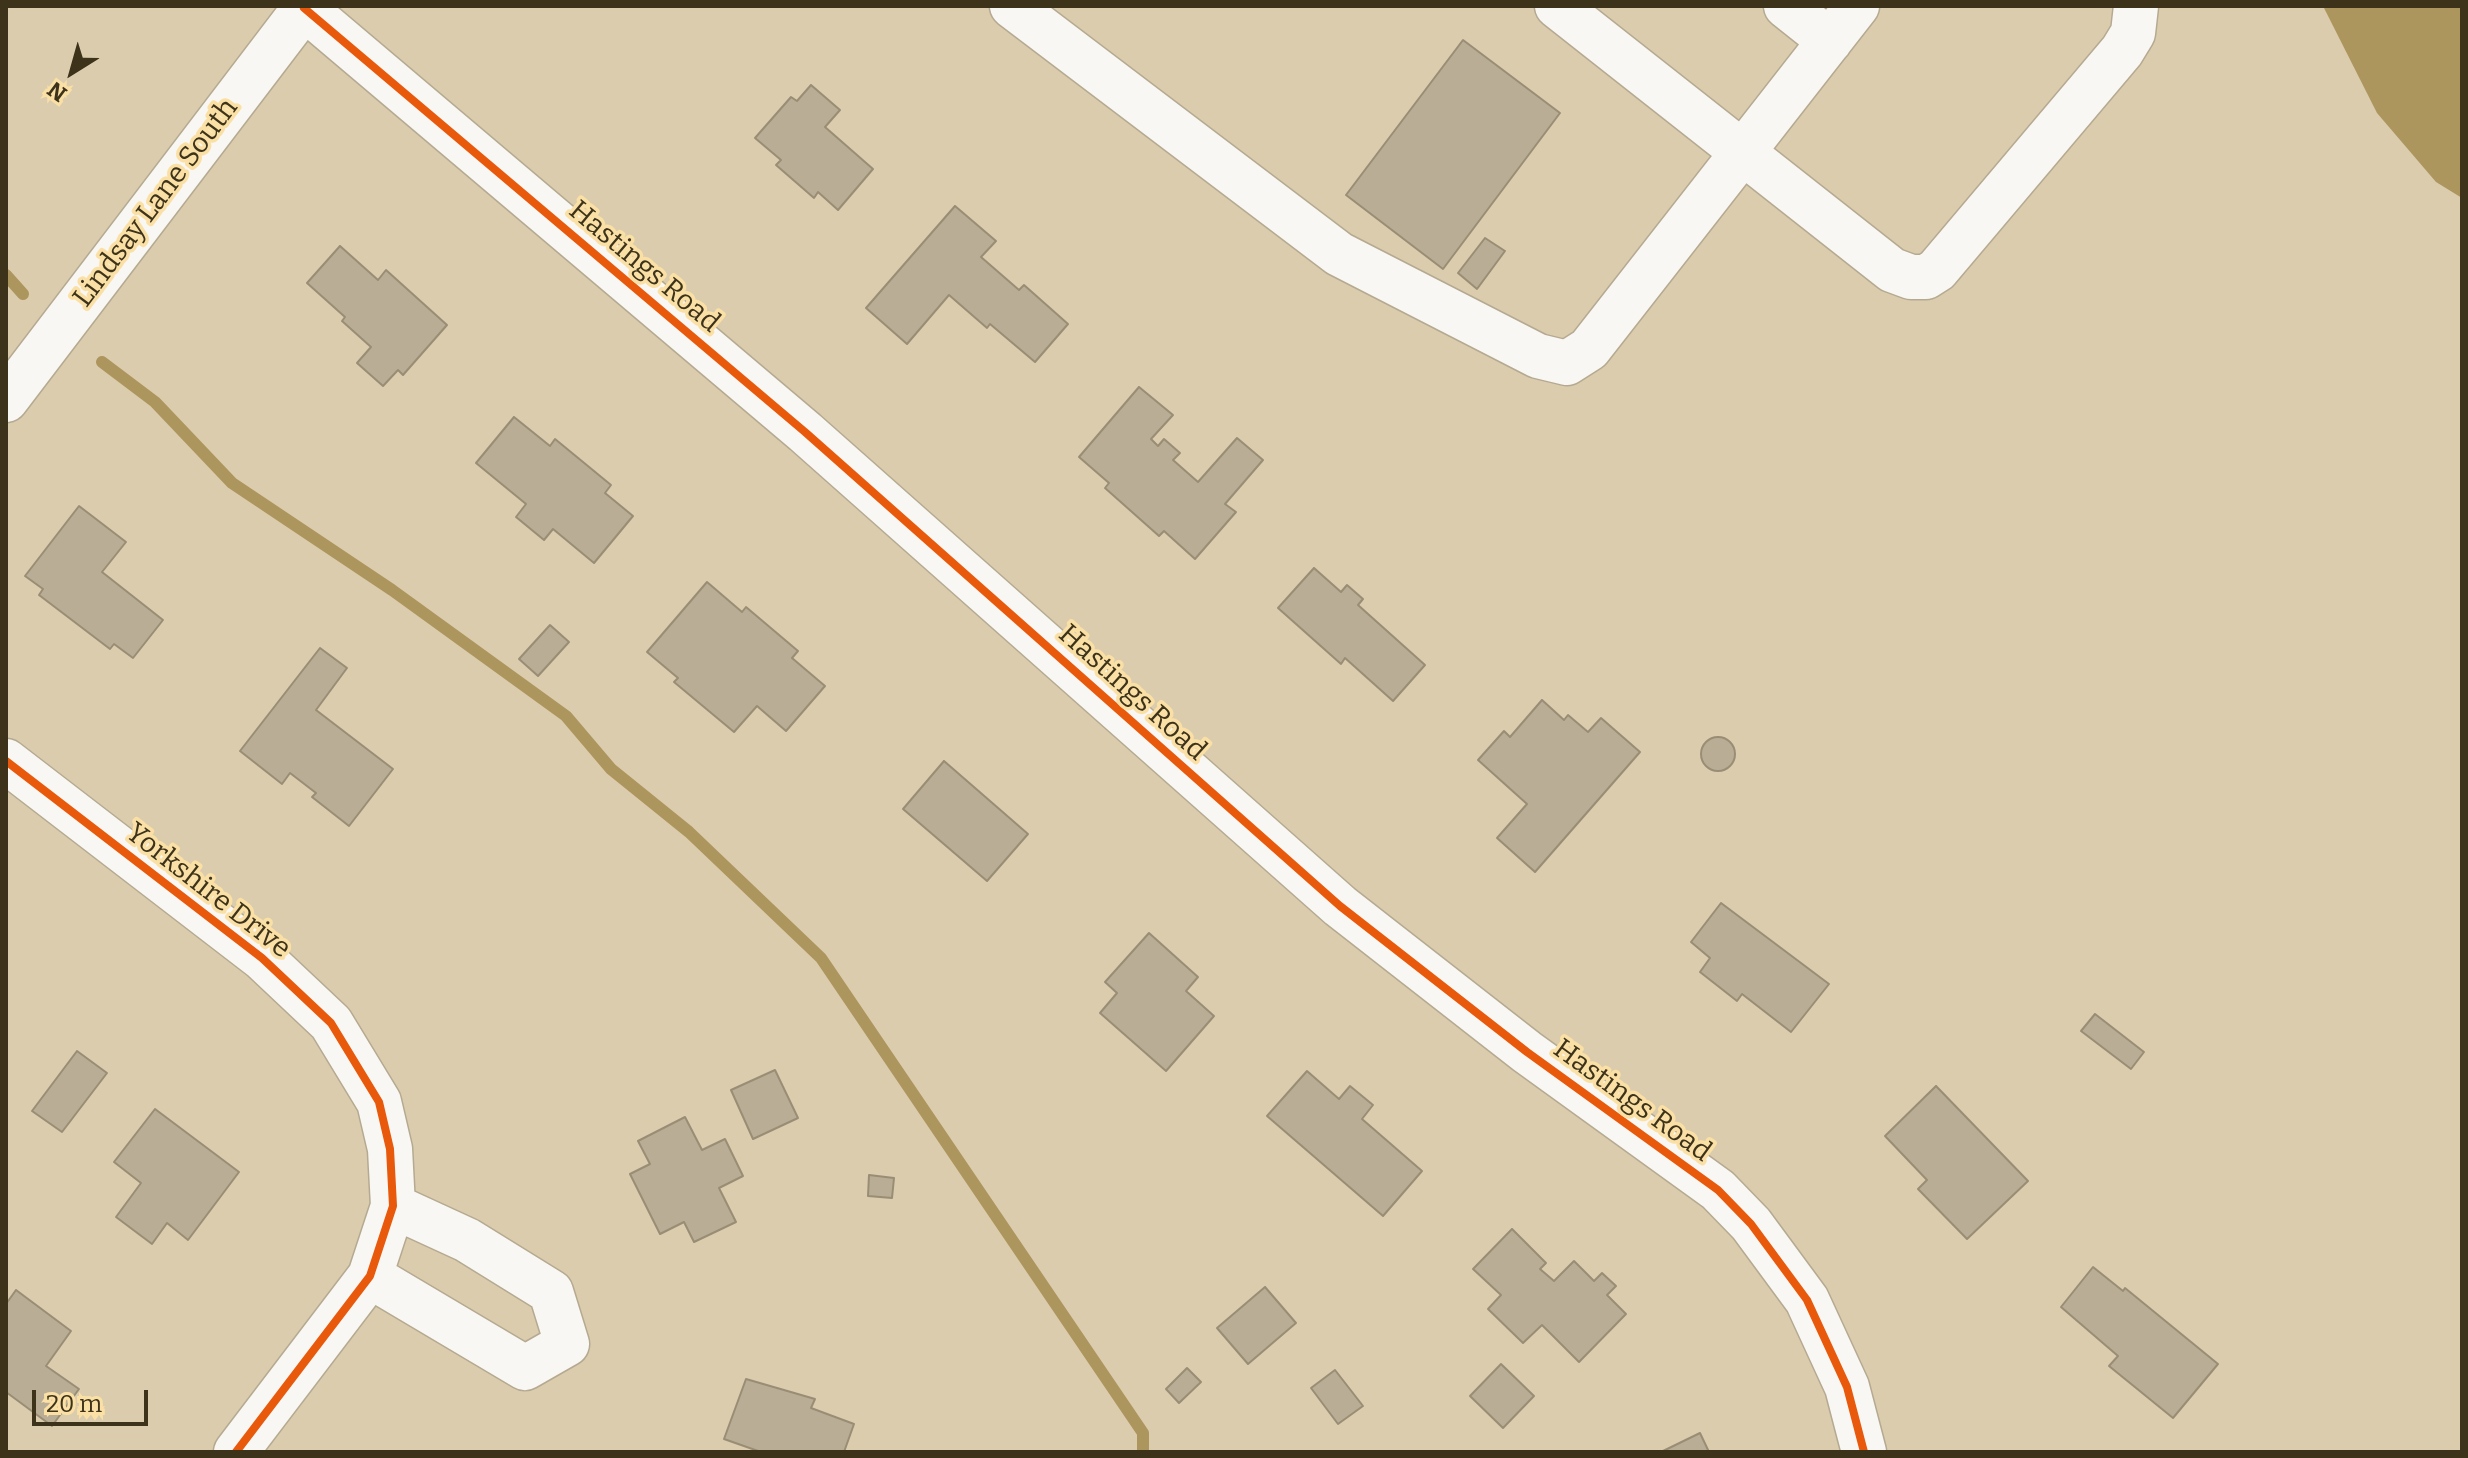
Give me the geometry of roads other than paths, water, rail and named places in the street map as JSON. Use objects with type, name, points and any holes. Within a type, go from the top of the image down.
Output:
[{"type":"street","points":[[1012,6],[1339,254],[1538,356],[1567,363],[1589,349],[1857,6]]},
{"type":"street","points":[[1557,6],[1892,270],[1911,277],[1926,277],[1937,270],[2122,51],[2133,33],[2136,6]]},
{"type":"street","points":[[1786,6],[1830,41]]},
{"type":"street","name":"Lindsay Lane South","points":[[6,400],[305,7]]},
{"type":"street","name":"Hastings Road","points":[[305,7],[805,432],[1340,906],[1527,1052],[1718,1190],[1751,1224],[1807,1300],[1847,1387],[1864,1452]]},
{"type":"street","name":"Yorkshire Drive","points":[[6,761],[262,958],[331,1023],[379,1102],[390,1149],[393,1206],[370,1276],[236,1452]]},
{"type":"street","points":[[370,1276],[525,1368],[567,1344],[551,1292],[467,1240],[393,1206]]},
{"type":"waterway","points":[[6,275],[23,294]]},
{"type":"waterway","points":[[102,362],[155,402],[232,483],[392,590],[566,716],[611,769],[689,832],[821,958],[1143,1433],[1143,1452]]}]
